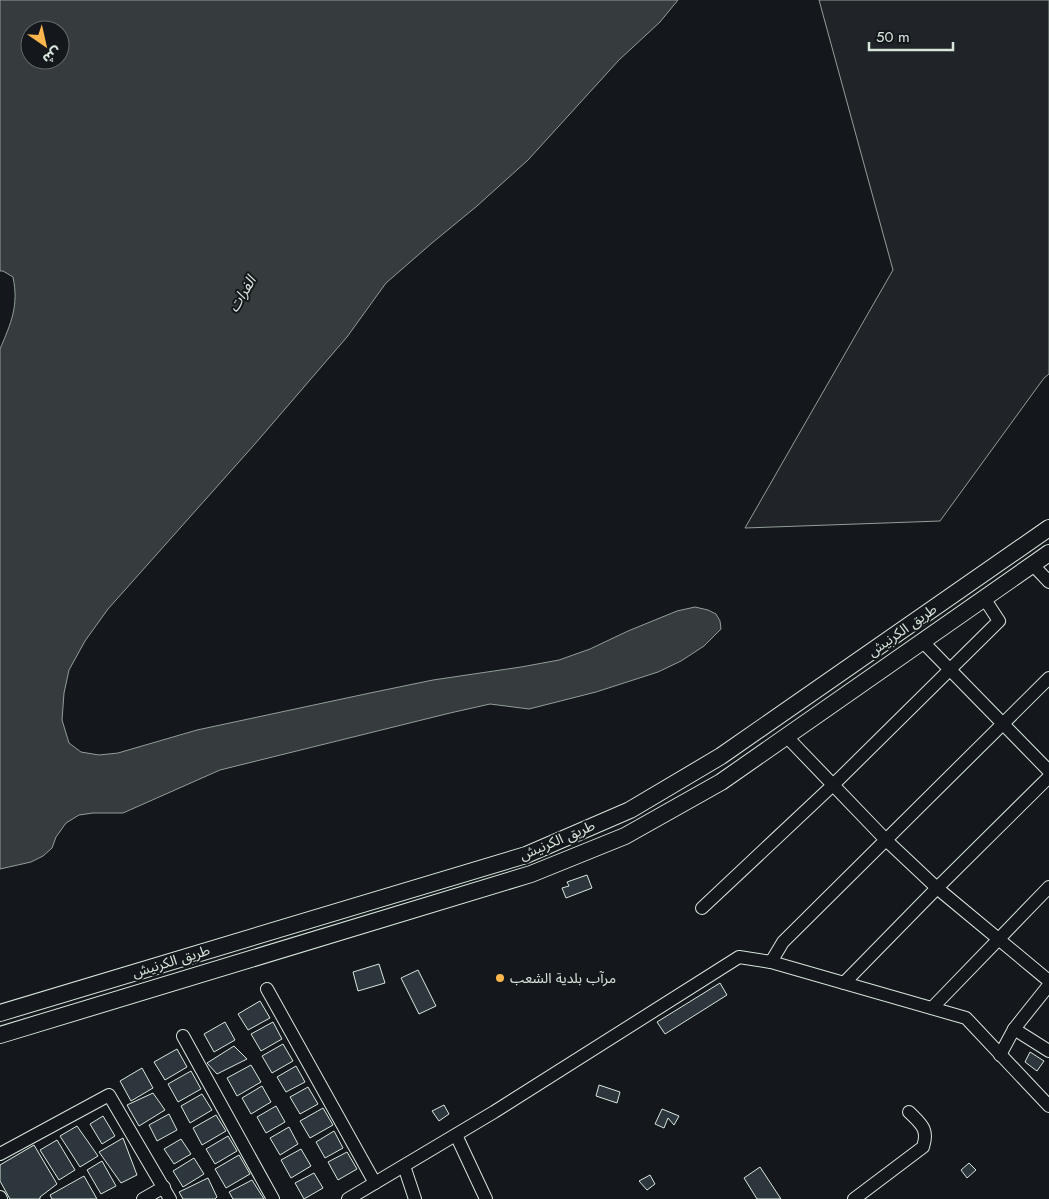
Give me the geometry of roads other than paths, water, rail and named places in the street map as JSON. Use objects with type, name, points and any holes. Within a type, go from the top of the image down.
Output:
[{"type":"main road","name":"طريق الكرنيش","points":[[0,1013],[526,855],[630,810],[721,756],[1049,528]]},
{"type":"main road","name":"طريق الكرنيش","points":[[0,1036],[531,874],[625,836],[721,782],[1049,553]]},
{"type":"street","points":[[1032,564],[1049,582]]},
{"type":"street","points":[[702,908],[833,785],[999,621],[984,598]]},
{"type":"street","points":[[922,641],[1049,771]]},
{"type":"street","points":[[771,962],[782,942],[1049,678]]},
{"type":"street","points":[[786,736],[886,840],[937,888],[1049,981]]},
{"type":"street","points":[[844,983],[1049,777]]},
{"type":"street","points":[[932,1008],[1049,887]]},
{"type":"street","points":[[348,1199],[456,1135],[739,957],[771,962],[966,1018],[1049,1106]]},
{"type":"street","points":[[1000,1054],[1014,1029],[1049,985]]},
{"type":"street","points":[[267,989],[375,1183]]},
{"type":"street","points":[[1014,1029],[1049,1051]]},
{"type":"street","points":[[183,1036],[273,1199]]},
{"type":"street","points":[[0,1154],[109,1095],[170,1199]]},
{"type":"street","points":[[854,1199],[923,1147],[926,1138],[923,1126],[909,1112]]},
{"type":"street","points":[[456,1135],[486,1199]]},
{"type":"street","points":[[404,1166],[415,1199]]},
{"type":"street","points":[[143,1199],[164,1187]]},
{"type":"water","name":"الفرات","points":[[0,0],[678,0],[660,22],[619,60],[528,160],[386,283],[347,337],[108,609],[85,641],[69,670],[64,693],[62,720],[69,743],[81,752],[99,755],[118,753],[197,730],[370,693],[433,680],[559,660],[590,649],[677,611],[695,607],[716,614],[720,621],[721,629],[704,646],[681,661],[658,672],[596,692],[529,709],[490,704],[450,713],[220,770],[123,813],[79,815],[66,823],[56,837],[52,848],[43,856],[31,862],[0,869],[0,349],[11,322],[15,297],[13,277],[0,271]]},
{"type":"place","name":"مرآب بلدية الشعب","points":[[500,978]]}]
